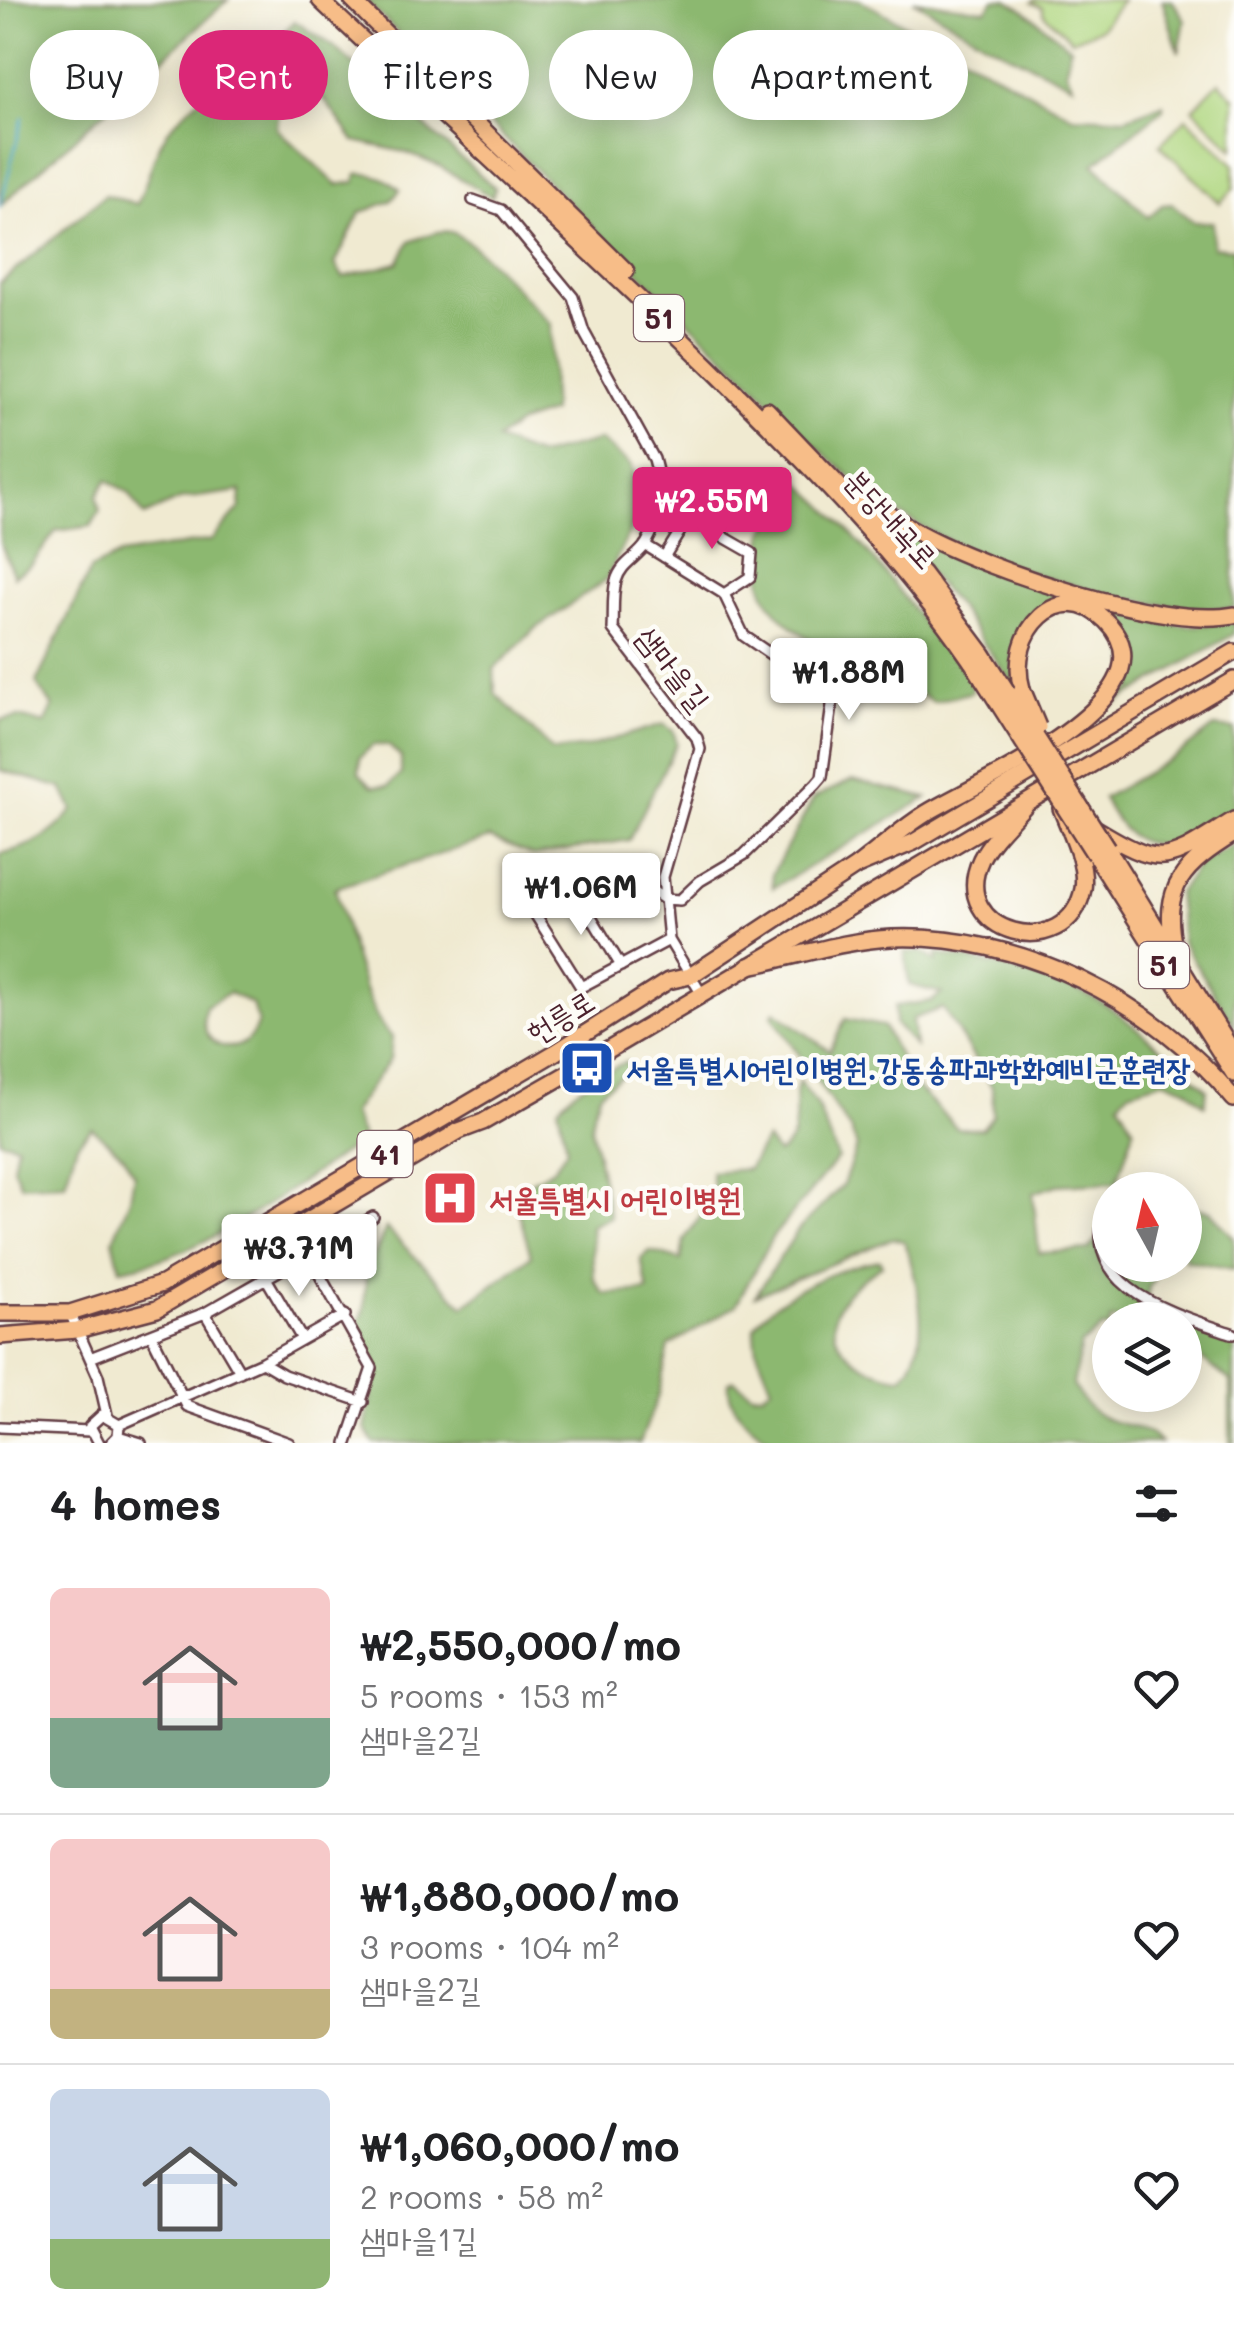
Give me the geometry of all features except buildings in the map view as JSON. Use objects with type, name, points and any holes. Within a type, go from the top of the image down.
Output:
[{"type":"main road","name":"분당내곡로","points":[[320,0],[607,267],[794,452],[914,581],[1050,748],[1096,828],[1100,852],[1234,1074]]},
{"type":"main road","name":"분당내곡로","points":[[352,0],[816,456],[923,574],[977,658],[1060,804],[1176,956],[1234,1054]]},
{"type":"main road","points":[[816,456],[888,514],[922,535],[983,560],[1159,614],[1234,615]]},
{"type":"main road","points":[[857,866],[925,814],[1050,748],[1102,704],[1120,678],[1121,645],[1095,612],[1076,606],[1049,611],[1030,624],[1020,643],[1020,680],[1050,748]]},
{"type":"main road","name":"헌릉로","points":[[0,1312],[70,1314],[162,1284],[556,1052],[668,980],[690,976],[857,866],[914,842],[1234,652]]},
{"type":"main road","name":"헌릉로","points":[[0,1336],[77,1330],[157,1310],[1234,680]]},
{"type":"main road","points":[[1026,805],[982,856],[976,874],[977,899],[989,920],[1006,931],[1030,934],[1054,930],[1071,915],[1100,852],[1161,857],[1234,820]]},
{"type":"main road","points":[[1176,956],[1170,894],[1186,870],[1234,834]]},
{"type":"main road","points":[[748,966],[890,938],[964,943],[1026,956],[1137,1012],[1218,1079],[1234,1100]]},
{"type":"street","name":"샘마을길","points":[[473,200],[501,210],[572,298],[584,332],[654,459],[660,480],[659,506],[645,545],[625,563],[616,582],[613,629],[697,738],[700,748],[666,852],[664,899],[669,940],[701,993]]},
{"type":"street","points":[[664,557],[689,516],[752,553],[750,577],[724,594]]},
{"type":"street","points":[[645,545],[724,594],[744,636],[831,697],[822,776],[744,854],[700,881],[680,900],[664,899],[635,879],[575,890],[532,909],[581,987],[669,940]]},
{"type":"street","points":[[575,890],[621,966]]},
{"type":"street","points":[[90,1358],[205,1313],[372,1216]]},
{"type":"street","points":[[295,1231],[372,1368],[347,1443]]},
{"type":"street","points":[[266,1278],[302,1339]]},
{"type":"street","points":[[1124,1282],[1161,1309],[1234,1334]]},
{"type":"street","points":[[205,1313],[240,1372]]},
{"type":"street","points":[[70,1314],[90,1358],[116,1435],[141,1443]]},
{"type":"street","points":[[116,1435],[180,1397],[262,1362],[345,1314]]},
{"type":"street","points":[[152,1336],[187,1406],[289,1443]]},
{"type":"street","points":[[262,1362],[284,1375],[363,1402]]},
{"type":"street","points":[[90,1431],[95,1419],[107,1415]]},
{"type":"street","points":[[0,1427],[90,1431]]},
{"type":"street","points":[[90,1431],[99,1443]]},
{"type":"street","points":[[248,1443],[253,1431]]},
{"type":"green space","points":[[0,0],[228,0],[195,30],[179,30],[179,44],[159,62],[159,30],[30,30],[30,120],[95,120],[0,206]]},
{"type":"green space","points":[[364,0],[860,0],[915,30],[713,30],[713,120],[968,120],[968,59],[1073,116],[1125,118],[1163,104],[1163,109],[1094,164],[1148,217],[1162,205],[1172,204],[1194,222],[1213,222],[1213,247],[1234,249],[1234,608],[1153,603],[1059,581],[967,548],[895,511],[811,440],[486,120],[529,120],[529,30],[395,30]]},
{"type":"green space","points":[[913,0],[986,10],[994,0],[1007,0],[1070,47],[1066,71],[1073,85],[988,44],[968,30]]},
{"type":"green space","points":[[1122,0],[1101,28],[1072,40],[1044,14],[1042,7],[1032,3]]},
{"type":"green space","points":[[1162,0],[1172,0],[1185,20],[1179,52]]},
{"type":"green space","points":[[294,21],[308,30],[285,30]]},
{"type":"green space","points":[[328,43],[348,59],[348,120],[417,120],[495,188],[492,197],[437,165],[404,152],[354,141],[328,105]]},
{"type":"green space","points":[[1219,82],[1234,97],[1234,149],[1193,109]]},
{"type":"green space","points":[[179,118],[278,120],[277,129],[337,185],[355,182],[357,174],[369,174],[400,190],[391,201],[360,213],[335,264],[343,277],[398,263],[409,242],[443,231],[454,233],[490,262],[551,324],[552,412],[519,423],[496,440],[539,456],[600,440],[632,466],[640,511],[606,580],[534,630],[494,669],[495,693],[553,751],[587,747],[663,724],[673,731],[677,743],[629,840],[533,856],[490,838],[335,888],[366,991],[392,1037],[390,1059],[352,1113],[363,1140],[216,1235],[153,1262],[120,1269],[113,1239],[130,1199],[134,1175],[124,1156],[92,1128],[77,1144],[65,1183],[21,1185],[13,1167],[17,1145],[0,1140],[0,854],[41,839],[73,810],[62,788],[0,770],[0,720],[19,717],[45,724],[53,707],[36,683],[91,569],[120,555],[212,540],[240,508],[241,491],[182,499],[144,516],[129,493],[107,480],[97,496],[100,511],[91,526],[56,531],[32,564],[14,576],[0,542],[0,283],[105,195],[137,204],[171,127]],"holes":[[[373,745],[388,745],[401,757],[401,774],[388,786],[372,786],[359,773],[360,757]],[[229,993],[252,1004],[258,1022],[242,1044],[222,1046],[206,1032],[206,1006]]]},
{"type":"green space","points":[[1186,118],[1234,164],[1234,188],[1220,203],[1160,145]]},
{"type":"green space","points":[[788,473],[846,527],[880,567],[928,630],[962,665],[972,692],[933,702],[833,652],[784,620],[768,600],[761,573],[764,532],[789,499],[791,483],[784,480]]},
{"type":"green space","points":[[880,515],[1154,622],[1189,626],[1234,622],[1234,634],[1104,710],[1134,687],[1122,630],[1098,608],[1038,610],[1022,628],[1014,648],[1013,669],[1019,693],[960,610]]},
{"type":"green space","points":[[1214,727],[1234,729],[1234,810],[1178,841],[1146,843],[1131,835],[1116,821],[1103,798],[1179,754]]},
{"type":"green space","points":[[852,780],[927,798],[773,888],[772,874],[814,798]]},
{"type":"green space","points":[[1234,844],[1234,1026],[1182,942],[1177,894],[1199,863]]},
{"type":"green space","points":[[905,952],[922,952],[937,962],[937,954],[1057,982],[1119,1014],[1207,1089],[1205,1105],[1186,1088],[1165,1080],[1129,1091],[1119,1102],[1134,1129],[1120,1172],[1092,1172],[1092,1183],[1057,1185],[1033,1193],[1039,1253],[1088,1250],[1092,1245],[1092,1282],[1152,1282],[1146,1302],[1092,1302],[1092,1336],[1081,1345],[1073,1385],[1092,1412],[1138,1429],[1161,1443],[774,1443],[743,1417],[732,1401],[729,1382],[734,1380],[752,1393],[763,1393],[772,1387],[757,1351],[754,1327],[764,1315],[811,1283],[865,1263],[880,1260],[882,1265],[854,1286],[841,1302],[834,1317],[839,1343],[861,1363],[889,1375],[902,1377],[912,1363],[918,1347],[920,1311],[905,1242],[893,1238],[755,1296],[798,1230],[843,1185],[857,1146],[851,1131],[772,1015],[775,1011],[830,1051],[845,1019],[883,1026],[916,1087],[957,1128],[982,1129],[993,1115],[992,1087],[943,1008],[912,1019],[915,1046],[895,1024],[895,1006],[932,1001],[942,993],[909,985]]},
{"type":"green space","points":[[626,1061],[630,1069],[600,1092],[591,1127],[610,1217],[591,1226],[594,1279],[604,1294],[648,1291],[641,1259],[650,1251],[681,1260],[684,1240],[714,1196],[711,1172],[748,1169],[766,1139],[778,1154],[787,1146],[794,1129],[799,1081],[817,1105],[838,1158],[772,1238],[736,1305],[669,1346],[659,1393],[640,1443],[374,1443],[365,1429],[372,1367],[357,1327],[364,1310],[366,1274],[386,1228],[464,1306],[531,1256],[513,1191],[553,1169],[567,1149],[558,1107],[574,1091]]},
{"type":"green space","points":[[1202,1209],[1210,1211],[1234,1238],[1234,1269],[1202,1263]]},
{"type":"green space","points":[[1202,1331],[1234,1343],[1234,1443],[1230,1443],[1230,1381],[1202,1359]]},
{"type":"waterway","points":[[0,207],[23,117]]},
{"type":"place","name":"서울특별시어린이병원.강동송파과학화예비군훈련장","points":[[587,1068]]},
{"type":"place","name":"서울특별시 어린이병원","points":[[450,1198]]}]
